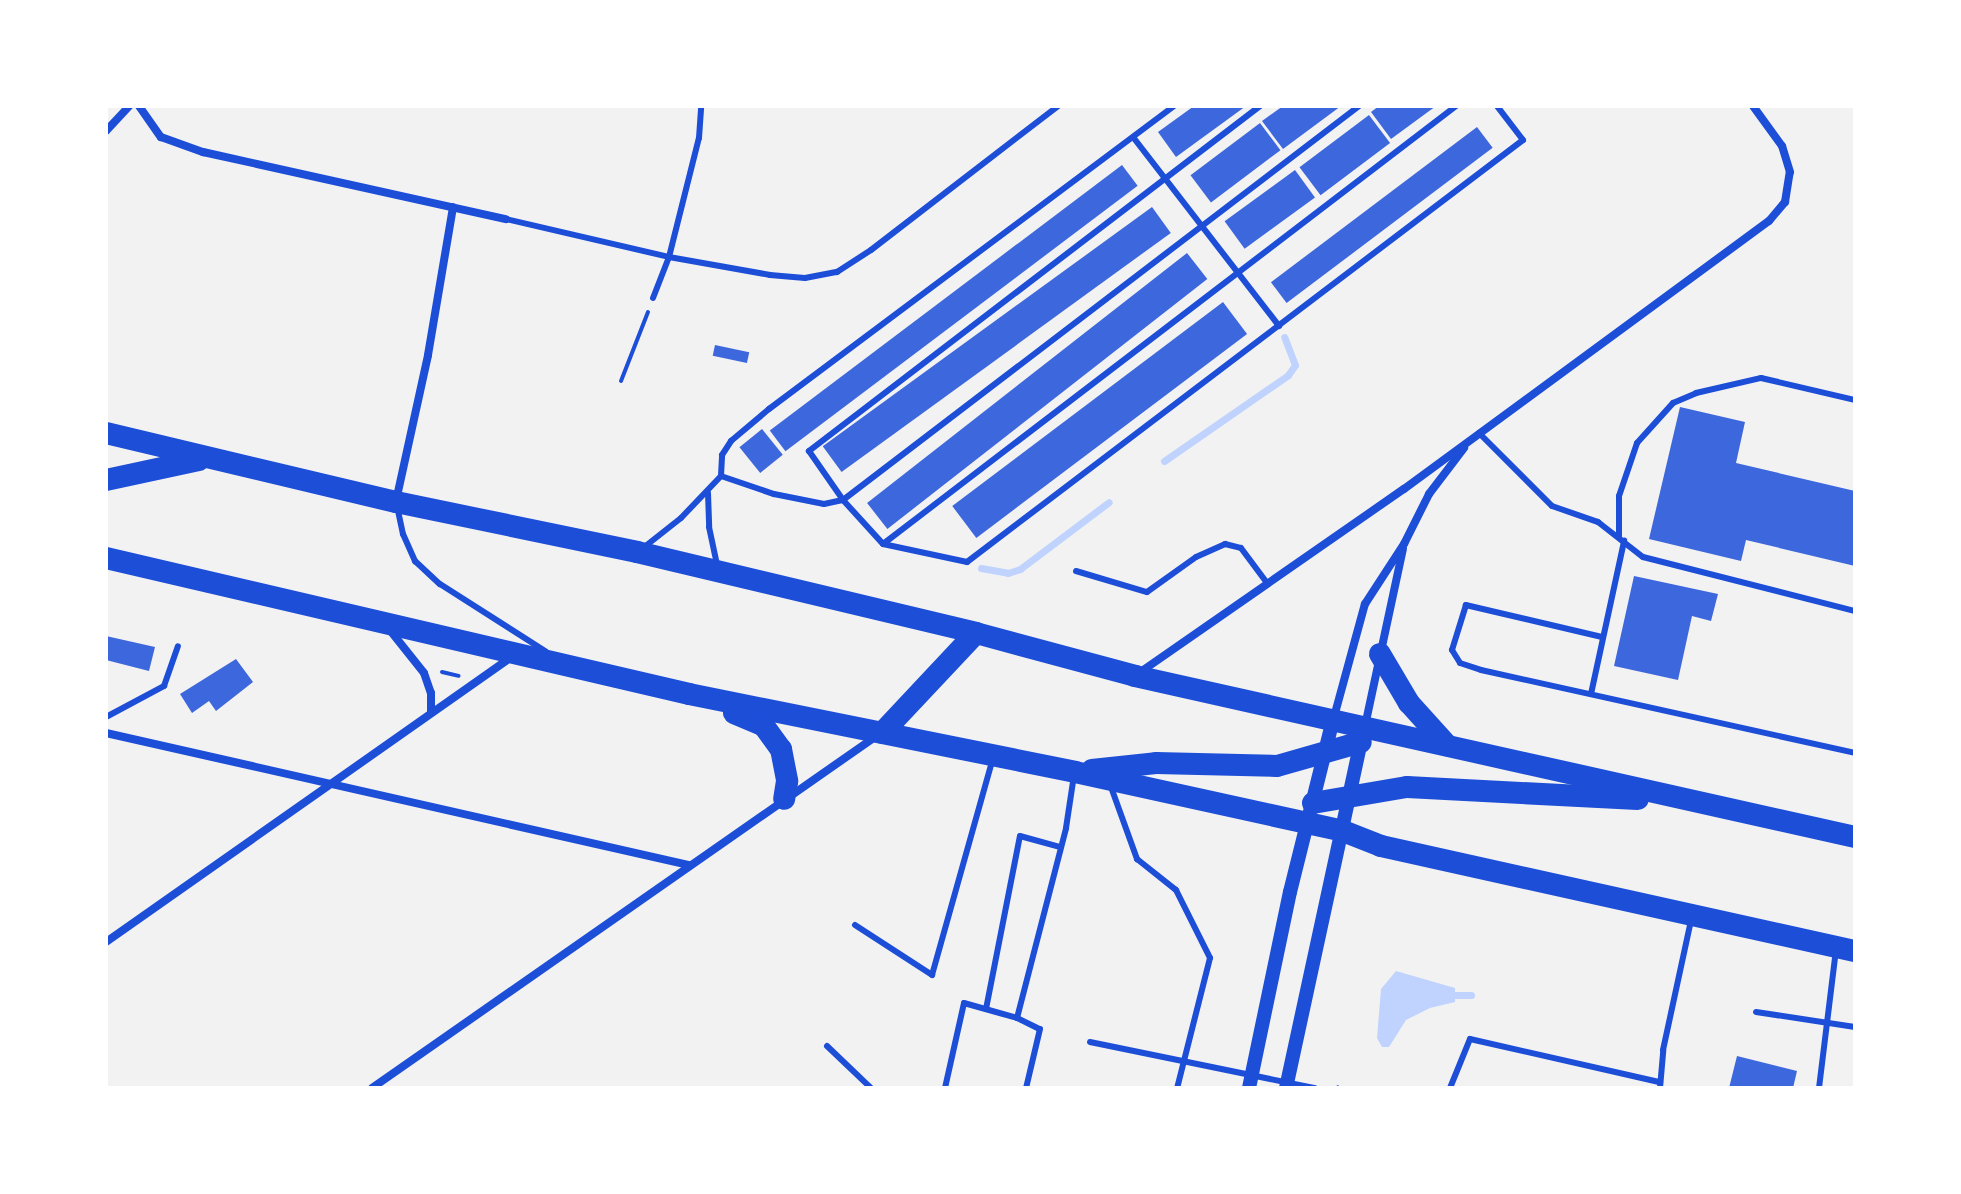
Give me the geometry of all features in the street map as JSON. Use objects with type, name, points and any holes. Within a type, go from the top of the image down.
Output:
[{"type":"highway","points":[[106,433],[204,459],[637,552],[976,633],[1135,676],[1333,720],[1363,734],[1447,745],[1855,837]]},
{"type":"highway","points":[[106,480],[204,459]]},
{"type":"highway","points":[[106,558],[689,694],[995,754],[1109,780],[1310,814],[1381,846],[1846,948]]},
{"type":"highway","points":[[882,733],[976,633]]},
{"type":"highway","points":[[1380,654],[1409,703],[1447,745]]},
{"type":"highway","points":[[689,694],[764,726],[781,749],[787,781],[784,799]]},
{"type":"highway","points":[[1075,772],[1156,763],[1277,766],[1325,754],[1363,734]]},
{"type":"highway","points":[[1310,814],[1351,795],[1407,787],[1703,803]]},
{"type":"highway","points":[[1786,822],[1855,821]]},
{"type":"street","points":[[106,131],[129,106]]},
{"type":"street","points":[[139,106],[161,137],[203,152],[506,219]]},
{"type":"street","points":[[1135,676],[1404,489],[1769,221],[1785,202],[1790,172],[1782,146],[1753,106]]},
{"type":"street","points":[[396,502],[428,355],[453,207]]},
{"type":"street","points":[[1250,1082],[1310,814],[1365,604],[1404,544],[1429,494],[1475,435]]},
{"type":"street","points":[[1286,1086],[1404,544]]},
{"type":"street","points":[[386,625],[424,673],[431,693],[431,712]]},
{"type":"street","points":[[106,942],[515,654]]},
{"type":"street","points":[[106,733],[689,865]]},
{"type":"street","points":[[372,1088],[882,733]]},
{"type":"lane","points":[[653,298],[669,257],[699,138],[701,106]]},
{"type":"lane","points":[[506,219],[669,257],[793,277],[837,272],[871,250],[1058,106]]},
{"type":"lane","points":[[637,552],[708,492],[721,476],[722,455],[731,441],[769,409],[1174,106]]},
{"type":"lane","points":[[1260,106],[809,451],[843,500],[883,544],[967,562],[1523,140],[1497,106]]},
{"type":"lane","points":[[721,476],[774,494],[824,504],[843,500],[1359,106]]},
{"type":"lane","points":[[883,544],[1456,106]]},
{"type":"lane","points":[[1133,137],[1279,326]]},
{"type":"lane","points":[[1591,694],[1622,538],[1619,496],[1637,443],[1673,403],[1696,393],[1761,378],[1855,400]]},
{"type":"lane","points":[[1475,435],[1552,506],[1598,522],[1643,557],[1855,611]]},
{"type":"lane","points":[[708,492],[709,527],[719,572]]},
{"type":"lane","points":[[396,502],[403,534],[415,561],[440,584],[517,636],[580,669]]},
{"type":"lane","points":[[1076,571],[1147,592],[1196,557],[1225,544],[1241,548],[1267,583]]},
{"type":"lane","points":[[1602,637],[1466,605],[1452,650],[1460,663],[1855,753]]},
{"type":"lane","points":[[106,717],[164,686],[178,646]]},
{"type":"lane","points":[[855,925],[932,975],[995,754]]},
{"type":"lane","points":[[1017,1018],[1060,847],[1075,772]]},
{"type":"lane","points":[[1109,780],[1137,859],[1176,890],[1210,958],[1177,1088]]},
{"type":"lane","points":[[986,1009],[1020,836],[1060,847]]},
{"type":"lane","points":[[1450,1088],[1470,1039],[1660,1085],[1663,1050],[1692,914]]},
{"type":"lane","points":[[1819,1088],[1827,1023],[1846,948]]},
{"type":"lane","points":[[945,1088],[964,1003],[1017,1018],[1040,1029],[1026,1088]]},
{"type":"lane","points":[[1756,1012],[1855,1027]]},
{"type":"lane","points":[[1090,1042],[1184,1062],[1250,1082],[1315,1088]]},
{"type":"lane","points":[[827,1046],[871,1088]]},
{"type":"path","points":[[621,381],[653,298]]},
{"type":"path","points":[[442,672],[465,677]]},
{"type":"water","points":[[1396,971],[1455,988],[1455,1002],[1430,1008],[1406,1020],[1389,1047],[1382,1047],[1377,1038],[1381,989]]},
{"type":"building","points":[[1194,106],[1246,106],[1176,157],[1158,132]]},
{"type":"building","points":[[1283,106],[1341,106],[1283,149],[1262,121]]},
{"type":"building","points":[[1379,106],[1436,106],[1391,139],[1371,112]]},
{"type":"building","points":[[1369,115],[1390,143],[1321,195],[1300,167]]},
{"type":"building","points":[[1260,123],[1280,150],[1211,203],[1191,175]]},
{"type":"building","points":[[1477,127],[1493,148],[1287,303],[1271,282]]},
{"type":"building","points":[[1122,165],[1138,186],[785,451],[770,430]]},
{"type":"building","points":[[1295,170],[1315,198],[1245,249],[1225,221]]},
{"type":"building","points":[[1152,207],[1171,233],[842,472],[823,446]]},
{"type":"building","points":[[1187,253],[1207,279],[887,529],[867,503]]},
{"type":"building","points":[[1223,302],[1247,334],[976,538],[952,506]]},
{"type":"building","points":[[715,345],[749,352],[747,363],[713,356]]},
{"type":"building","points":[[1680,407],[1745,422],[1736,463],[1855,491],[1855,566],[1746,540],[1741,561],[1649,539]]},
{"type":"building","points":[[762,429],[783,455],[760,473],[739,447]]},
{"type":"building","points":[[1634,576],[1718,594],[1711,621],[1692,616],[1678,680],[1614,666]]},
{"type":"building","points":[[106,636],[155,647],[149,671],[106,660]]},
{"type":"building","points":[[236,659],[253,682],[216,711],[209,701],[192,713],[180,694]]},
{"type":"building","points":[[1737,1056],[1797,1071],[1793,1088],[1729,1088]]},
{"type":"waterway","points":[[1164,461],[1288,375],[1295,365],[1284,337]]},
{"type":"waterway","points":[[981,568],[1008,573],[1020,569],[1109,502]]},
{"type":"waterway","points":[[1455,995],[1471,995]]}]
